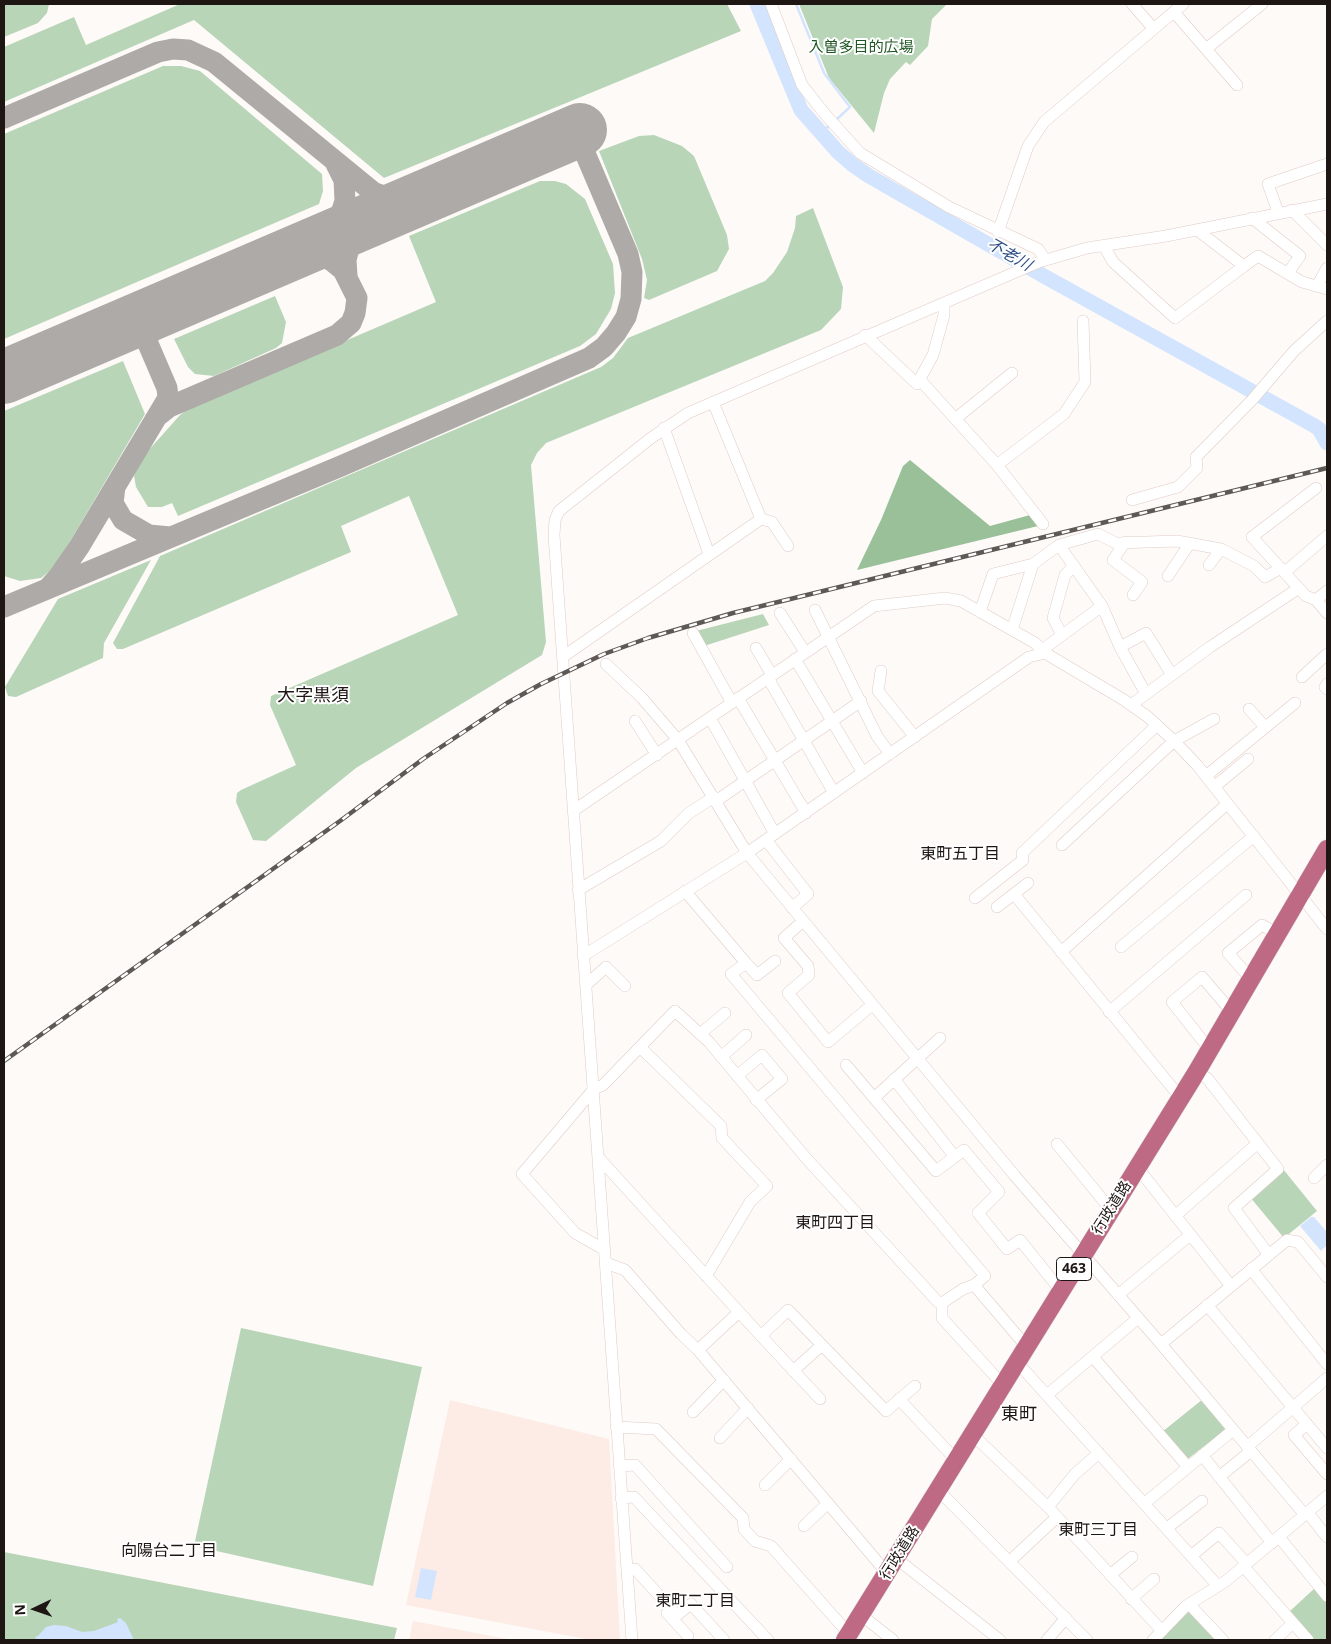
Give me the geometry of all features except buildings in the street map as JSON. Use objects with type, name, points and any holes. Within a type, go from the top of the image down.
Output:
[{"type":"highway","name":"行政道路","points":[[847,1637],[1210,1050],[1327,848]]},
{"type":"street","points":[[770,4],[802,85],[841,134],[874,164],[949,207],[998,232],[1038,249],[1042,261]]},
{"type":"street","points":[[1132,4],[1153,28]]},
{"type":"street","points":[[998,232],[1028,146],[1044,122],[1153,28],[1184,4]]},
{"type":"street","points":[[1206,49],[1262,4]]},
{"type":"street","points":[[1174,12],[1237,85]]},
{"type":"street","points":[[1278,212],[1268,184],[1327,164]]},
{"type":"street","points":[[632,1640],[594,1089],[572,811],[564,656],[554,535],[555,520],[567,503],[664,428],[688,413],[865,335],[1020,270],[1072,251],[1197,230],[1278,212],[1327,204]]},
{"type":"street","points":[[1292,210],[1327,245]]},
{"type":"street","points":[[1252,218],[1300,256],[1288,273]]},
{"type":"street","points":[[1197,230],[1244,266]]},
{"type":"street","points":[[1104,246],[1113,262],[1175,318],[1258,256],[1302,282],[1322,287],[1327,268]]},
{"type":"street","points":[[921,382],[933,355],[944,315],[944,303]]},
{"type":"street","points":[[996,465],[1064,414],[1084,382],[1083,321]]},
{"type":"street","points":[[1132,500],[1178,487],[1197,468],[1196,457],[1327,321]]},
{"type":"street","points":[[865,335],[917,384],[921,382]]},
{"type":"street","points":[[955,419],[1012,372]]},
{"type":"street","points":[[921,382],[996,465],[1043,524]]},
{"type":"street","points":[[713,402],[761,519]]},
{"type":"street","points":[[664,428],[709,554]]},
{"type":"street","points":[[1316,488],[1252,537],[1306,596],[1316,600],[1327,613]]},
{"type":"street","points":[[564,656],[761,519],[772,522],[788,546]]},
{"type":"street","points":[[980,612],[993,574],[1033,564],[1059,545],[1098,534],[1116,543],[1153,540],[1190,543],[1221,549],[1254,566],[1265,577],[1283,570],[1327,536]]},
{"type":"street","points":[[1125,542],[1113,560],[1142,582],[1133,596]]},
{"type":"street","points":[[1168,576],[1190,543]]},
{"type":"street","points":[[1059,545],[1102,606],[1120,648],[1146,694]]},
{"type":"street","points":[[1209,565],[1221,549]]},
{"type":"street","points":[[1012,630],[1033,564]]},
{"type":"street","points":[[1062,635],[1053,618],[1066,575],[1074,566]]},
{"type":"street","points":[[1131,705],[1299,588]]},
{"type":"street","points":[[1316,600],[1327,591]]},
{"type":"street","points":[[572,811],[874,606],[945,598],[961,601],[1035,642],[1044,651],[1131,705],[1157,725],[1174,740],[1206,776],[1327,929]]},
{"type":"street","points":[[583,956],[747,853],[1029,657],[1044,651],[1062,635],[1102,606]]},
{"type":"street","points":[[815,610],[862,705],[890,754]]},
{"type":"street","points":[[780,613],[805,652]]},
{"type":"street","points":[[1120,648],[1146,633],[1172,675]]},
{"type":"street","points":[[693,634],[774,759],[806,813]]},
{"type":"street","points":[[756,648],[803,739],[834,793]]},
{"type":"street","points":[[1302,677],[1327,654]]},
{"type":"street","points":[[795,659],[831,720],[867,770]]},
{"type":"street","points":[[606,664],[642,698],[678,740],[747,853],[872,1005],[1015,1176],[1327,1537]]},
{"type":"street","points":[[881,671],[878,691],[915,737]]},
{"type":"street","points":[[1327,684],[1325,687],[1327,689]]},
{"type":"street","points":[[578,890],[661,841],[689,813],[745,780],[831,720],[880,694]]},
{"type":"street","points":[[1206,776],[1294,703]]},
{"type":"street","points":[[1249,708],[1265,727]]},
{"type":"street","points":[[710,718],[745,780],[770,837],[808,894],[792,908]]},
{"type":"street","points":[[1053,823],[1065,842],[1174,740],[1214,719]]},
{"type":"street","points":[[635,722],[657,754]]},
{"type":"street","points":[[975,898],[1023,860],[1022,852],[1157,725]]},
{"type":"street","points":[[1214,787],[1248,759]]},
{"type":"street","points":[[1061,952],[1228,804]]},
{"type":"street","points":[[1121,947],[1254,836]]},
{"type":"street","points":[[997,907],[1028,883]]},
{"type":"street","points":[[685,891],[757,975],[774,961]]},
{"type":"street","points":[[1014,894],[1180,1097]]},
{"type":"street","points":[[1109,1012],[1246,895]]},
{"type":"street","points":[[803,921],[784,938],[808,966],[809,975],[788,992],[828,1042],[872,1005]]},
{"type":"street","points":[[1251,979],[1228,953],[1262,925],[1278,934]]},
{"type":"street","points":[[746,962],[731,974],[985,1276],[974,1285],[963,1289],[942,1303]]},
{"type":"street","points":[[586,985],[606,967],[625,986]]},
{"type":"street","points":[[1210,1050],[1172,1002],[1202,977],[1232,1012]]},
{"type":"street","points":[[605,1250],[575,1233],[522,1174],[594,1089],[603,1085],[676,1011],[721,1057],[806,1158],[938,1302],[942,1303]]},
{"type":"street","points":[[700,1034],[725,1013]]},
{"type":"street","points":[[721,1057],[746,1035]]},
{"type":"street","points":[[874,1098],[940,1038]]},
{"type":"street","points":[[640,1047],[721,1126],[722,1138],[768,1186],[750,1202],[706,1276]]},
{"type":"street","points":[[737,1076],[762,1055],[782,1079],[756,1100]]},
{"type":"street","points":[[846,1065],[936,1171],[964,1150],[999,1192],[978,1212],[1007,1249],[1020,1240],[1060,1291]]},
{"type":"street","points":[[1196,1073],[1207,1078],[1278,1169],[1234,1208],[1269,1254]]},
{"type":"street","points":[[894,1079],[955,1157]]},
{"type":"street","points":[[1175,1216],[1258,1143]]},
{"type":"street","points":[[1056,1144],[1111,1210]]},
{"type":"street","points":[[598,1157],[820,1399]]},
{"type":"street","points":[[1314,1178],[1327,1165]]},
{"type":"street","points":[[1137,1167],[1231,1286]]},
{"type":"street","points":[[997,1190],[1015,1176]]},
{"type":"street","points":[[1118,1295],[1190,1234]]},
{"type":"street","points":[[1161,1344],[1287,1240],[1292,1239],[1298,1242],[1327,1277]]},
{"type":"street","points":[[606,1263],[625,1270],[698,1350],[887,1573]]},
{"type":"street","points":[[1251,1269],[1327,1364]]},
{"type":"street","points":[[974,1285],[1026,1346]]},
{"type":"street","points":[[942,1303],[942,1318],[1003,1385]]},
{"type":"street","points":[[1208,1305],[1327,1448]]},
{"type":"street","points":[[761,1336],[788,1310],[886,1411],[915,1386]]},
{"type":"street","points":[[698,1350],[739,1312]]},
{"type":"street","points":[[1047,1395],[1138,1319]]},
{"type":"street","points":[[794,1371],[822,1345]]},
{"type":"street","points":[[1093,1356],[1188,1467]]},
{"type":"street","points":[[1017,1362],[1218,1586]]},
{"type":"street","points":[[1219,1476],[1327,1378]]},
{"type":"street","points":[[693,1412],[724,1380]]},
{"type":"street","points":[[899,1399],[957,1461]]},
{"type":"street","points":[[720,1438],[748,1408]]},
{"type":"street","points":[[1307,1424],[1294,1435],[1327,1474]]},
{"type":"street","points":[[616,1427],[656,1429],[742,1518],[744,1529],[755,1541],[771,1546],[847,1637]]},
{"type":"street","points":[[1145,1503],[1233,1430]]},
{"type":"street","points":[[973,1434],[1048,1507],[1162,1632]]},
{"type":"street","points":[[1048,1507],[1075,1474],[1099,1452]]},
{"type":"street","points":[[1202,1455],[1275,1540],[1327,1596]]},
{"type":"street","points":[[765,1485],[791,1459]]},
{"type":"street","points":[[619,1466],[635,1466],[727,1567]]},
{"type":"street","points":[[939,1491],[1087,1640]]},
{"type":"street","points":[[1153,1640],[1189,1604],[1218,1586],[1245,1565],[1327,1496]]},
{"type":"street","points":[[622,1498],[634,1497],[768,1640]]},
{"type":"street","points":[[1167,1528],[1202,1501]]},
{"type":"street","points":[[804,1526],[828,1503]]},
{"type":"street","points":[[1010,1561],[1057,1517]]},
{"type":"street","points":[[1192,1556],[1219,1533],[1308,1640]]},
{"type":"street","points":[[1110,1575],[1132,1557]]},
{"type":"street","points":[[897,1558],[1000,1640]]},
{"type":"street","points":[[627,1574],[634,1569],[677,1615],[691,1604],[724,1640]]},
{"type":"street","points":[[627,1574],[637,1580],[688,1636]]},
{"type":"street","points":[[1131,1598],[1154,1579]]},
{"type":"street","points":[[1189,1604],[1223,1640]]},
{"type":"street","points":[[861,1615],[893,1640]]},
{"type":"street","points":[[1047,1640],[1066,1618]]},
{"type":"street","points":[[1275,1640],[1293,1623]]},
{"type":"shaded area","points":[[450,1400],[609,1439],[620,1640],[591,1640],[406,1605]]},
{"type":"shaded area","points":[[413,1621],[513,1640],[409,1640]]},
{"type":"green space","points":[[4,4],[49,4],[47,13],[38,23],[4,37]]},
{"type":"green space","points":[[180,4],[727,4],[741,31],[384,178],[194,20],[4,102],[4,47],[74,17],[86,45]]},
{"type":"green space","name":"入曽多目的広場","points":[[799,4],[947,4],[932,19],[928,46],[910,65],[906,62],[890,79],[884,93],[874,133],[829,78]]},
{"type":"green space","points":[[163,66],[181,66],[200,71],[322,174],[323,191],[319,204],[4,339],[4,134]]},
{"type":"green space","points":[[654,135],[682,146],[694,156],[727,235],[729,249],[717,271],[649,300],[644,298],[647,280],[642,259],[599,151],[639,136]]},
{"type":"green space","points":[[540,181],[555,181],[566,184],[585,199],[613,264],[615,293],[611,309],[596,334],[580,346],[178,516],[172,503],[162,507],[148,507],[136,487],[134,476],[139,461],[180,415],[191,407],[436,302],[409,236]]},
{"type":"green space","points":[[813,208],[843,287],[841,309],[821,330],[546,443],[537,453],[531,465],[546,642],[542,655],[356,768],[266,841],[253,840],[236,802],[237,793],[296,765],[270,705],[271,696],[458,615],[409,496],[341,526],[351,552],[123,649],[117,649],[113,643],[160,556],[601,367],[613,358],[628,338],[765,281],[773,273],[787,252],[795,228],[796,216]]},
{"type":"green space","points":[[275,296],[286,322],[282,343],[276,348],[214,376],[195,374],[188,367],[174,339]]},
{"type":"green space","points":[[123,361],[145,414],[55,567],[41,578],[20,581],[4,576],[4,411]]},
{"type":"green space","points":[[910,460],[990,526],[1030,515],[1038,526],[857,570],[881,520],[903,466]]},
{"type":"green space","points":[[151,560],[104,643],[103,658],[16,697],[8,696],[5,687],[58,599]]},
{"type":"green space","points":[[763,614],[769,625],[701,647],[692,632]]},
{"type":"green space","points":[[1283,1169],[1317,1211],[1284,1238],[1250,1197]]},
{"type":"green space","points":[[241,1328],[422,1367],[373,1586],[194,1546]]},
{"type":"green space","points":[[1203,1399],[1225,1425],[1225,1430],[1189,1458],[1185,1459],[1162,1432]]},
{"type":"green space","points":[[4,1552],[397,1628],[394,1640],[4,1640]]},
{"type":"green space","points":[[1316,1587],[1327,1600],[1327,1640],[1312,1640],[1289,1612]]},
{"type":"green space","points":[[1186,1609],[1219,1640],[1157,1640]]},
{"type":"water","points":[[1311,1217],[1314,1217],[1327,1232],[1327,1245],[1321,1251],[1300,1226]]},
{"type":"water","points":[[421,1568],[437,1571],[431,1600],[415,1597]]},
{"type":"water","points":[[120,1618],[126,1623],[134,1640],[37,1640],[35,1637],[46,1627],[54,1625],[66,1626],[82,1632],[94,1631],[118,1622],[117,1619]]},
{"type":"waterway","name":"不老川","points":[[757,4],[801,110],[838,152],[853,165],[1042,275],[1313,425],[1319,429],[1327,443]]},
{"type":"waterway","points":[[796,4],[824,73],[850,107],[836,120]]},
{"type":"waterway","points":[[822,132],[830,125]]},
{"type":"taxiway","points":[[4,118],[158,52],[173,49],[188,50],[214,62],[373,192],[395,200],[417,200]]},
{"type":"taxiway","points":[[4,607],[341,466],[589,358],[604,347],[626,317],[631,299],[632,272],[628,254],[576,132]]},
{"type":"taxiway","points":[[325,239],[340,216],[345,201],[344,180],[336,164]]},
{"type":"taxiway","points":[[347,276],[346,260],[349,248],[367,221]]},
{"type":"taxiway","points":[[159,415],[169,407],[337,335],[351,323],[355,313],[357,298],[343,270],[332,261],[321,256],[289,255]]},
{"type":"taxiway","points":[[148,344],[147,327],[151,318],[158,311]]},
{"type":"taxiway","points":[[49,587],[79,547],[168,398],[167,388],[146,339],[133,329],[120,327]]},
{"type":"taxiway","points":[[115,487],[113,503],[123,520],[149,535],[170,537]]},
{"type":"runway","points":[[4,377],[580,130]]},
{"type":"railway","points":[[4,1061],[340,821],[423,759],[507,703],[541,684],[604,654],[648,638],[733,613],[1327,468]]},
{"type":"district","name":"大字黒須","points":[[313,696]]},
{"type":"district","name":"東町五丁目","points":[[960,854]]},
{"type":"district","name":"東町四丁目","points":[[835,1223]]},
{"type":"district","name":"東町","points":[[1019,1415]]},
{"type":"district","name":"東町三丁目","points":[[1098,1530]]},
{"type":"district","name":"向陽台二丁目","points":[[169,1551]]},
{"type":"district","name":"東町二丁目","points":[[695,1601]]}]
